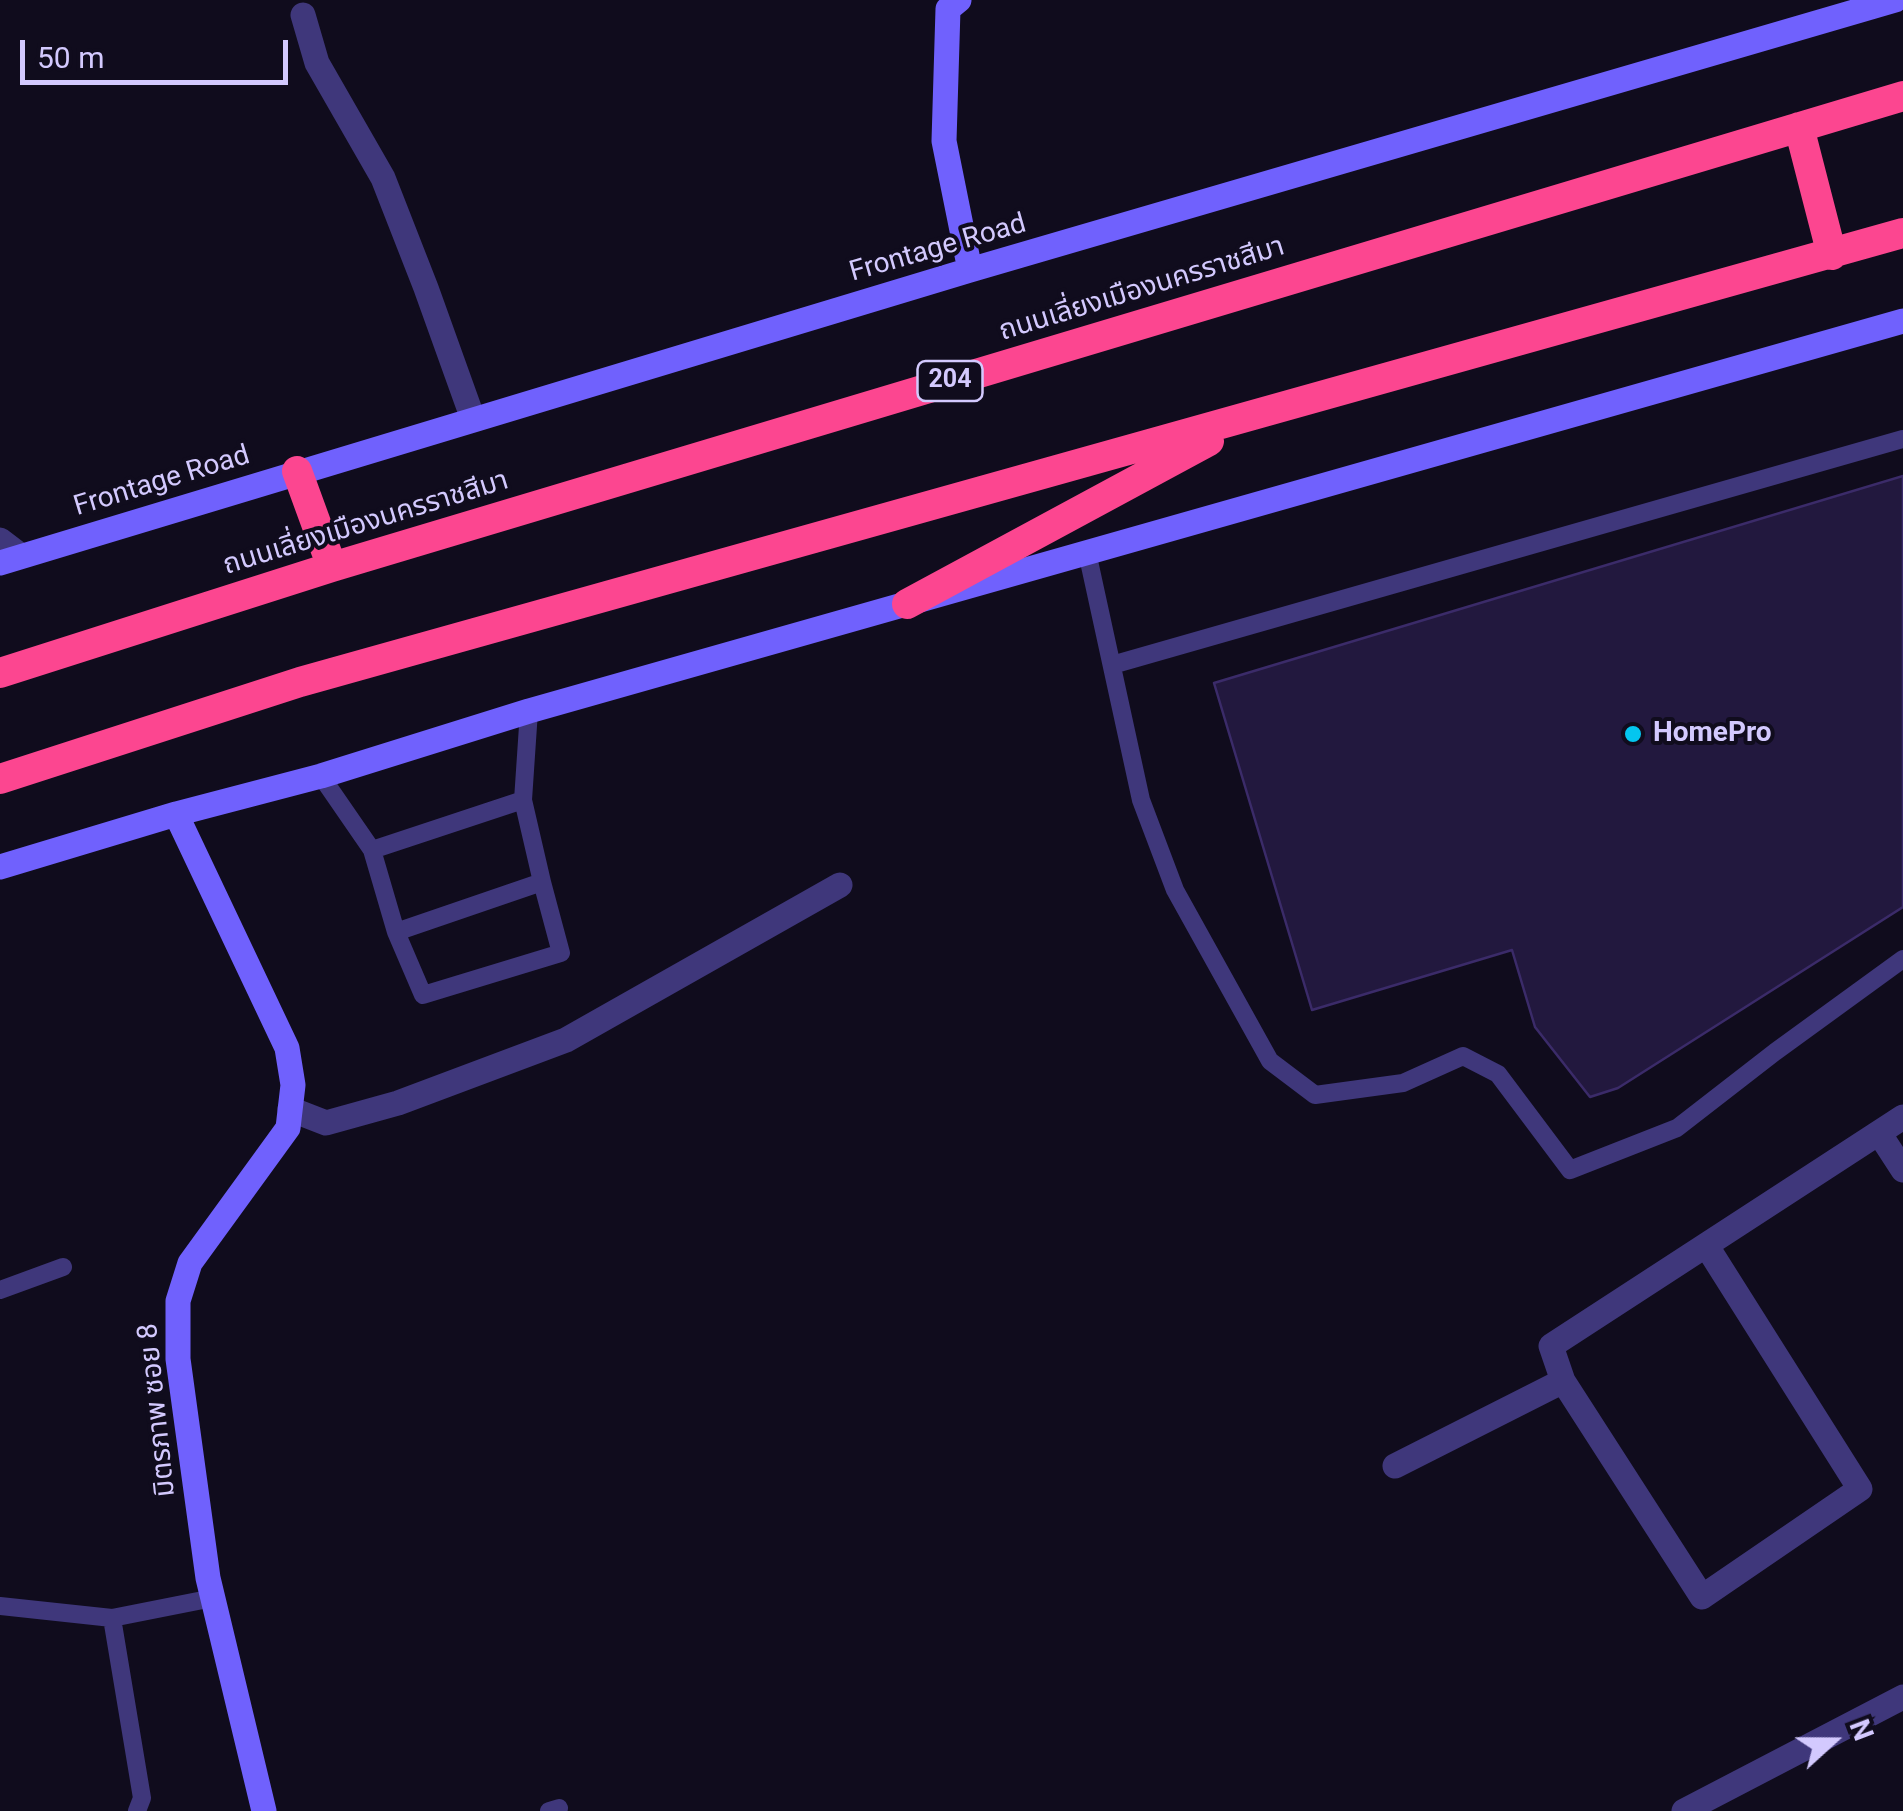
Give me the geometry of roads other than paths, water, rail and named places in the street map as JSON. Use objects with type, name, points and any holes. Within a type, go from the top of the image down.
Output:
[{"type":"highway","name":"ถนนเลี่ยงเมืองนครราชสีมา","points":[[0,673],[332,566],[1903,96]]},
{"type":"highway","points":[[1799,127],[1832,254]]},
{"type":"highway","points":[[0,779],[300,682],[1903,234]]},
{"type":"highway","points":[[907,604],[1260,414]]},
{"type":"highway","points":[[297,471],[332,566]]},
{"type":"main road","points":[[959,0],[948,9],[944,141],[970,270]]},
{"type":"main road","name":"Frontage Road","points":[[7,553],[1895,0]]},
{"type":"main road","points":[[0,867],[321,776],[529,711],[1903,320]]},
{"type":"main road","name":"มิตรภาพ ซอย 8","points":[[176,814],[287,1048],[293,1085],[288,1128],[190,1263],[178,1301],[178,1359],[212,1598],[264,1811]]},
{"type":"street","points":[[303,15],[317,63],[382,178],[473,418]]},
{"type":"street","points":[[290,1110],[326,1123],[398,1103],[566,1040],[840,886]]},
{"type":"street","points":[[1706,1246],[1860,1489],[1702,1597],[1563,1381],[1551,1346],[1903,1117]]},
{"type":"street","points":[[1879,1132],[1903,1170]]},
{"type":"street","points":[[1395,1466],[1563,1381]]},
{"type":"street","points":[[1684,1811],[1903,1697]]},
{"type":"lane","points":[[1112,666],[1903,440]]},
{"type":"lane","points":[[1087,552],[1141,800],[1175,890],[1270,1061],[1315,1096],[1404,1083],[1463,1056],[1498,1074],[1570,1170],[1677,1128],[1903,959]]},
{"type":"lane","points":[[321,776],[372,850],[396,932],[423,996],[560,953],[522,800],[529,711]]},
{"type":"lane","points":[[372,850],[522,800]]},
{"type":"lane","points":[[396,932],[542,882]]},
{"type":"lane","points":[[0,1290],[63,1267]]},
{"type":"lane","points":[[0,1606],[112,1618],[212,1598]]},
{"type":"lane","points":[[112,1618],[142,1798],[137,1811]]},
{"type":"place","name":"HomePro","points":[[1633,734]]}]
